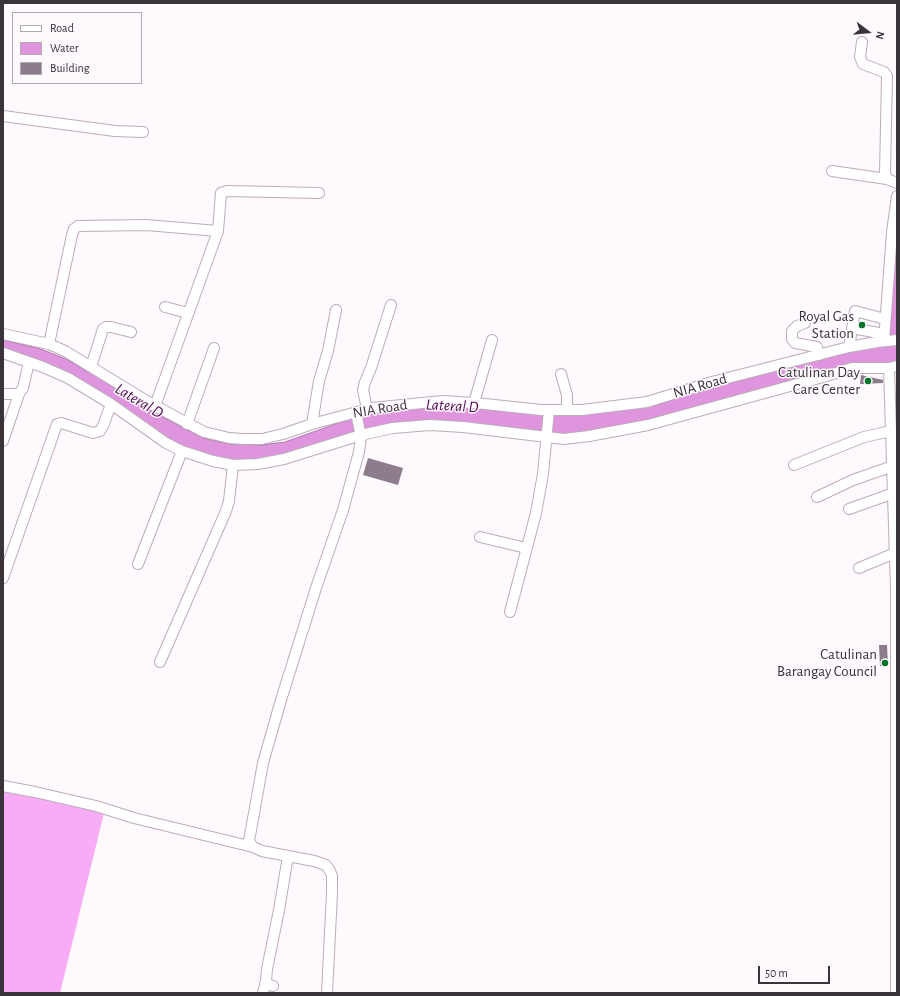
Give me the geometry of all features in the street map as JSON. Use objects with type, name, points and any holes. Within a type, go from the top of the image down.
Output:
[{"type":"street","points":[[862,42],[860,57],[864,64],[884,72],[887,76],[885,173],[887,179]]},
{"type":"street","points":[[3,116],[115,131],[143,132]]},
{"type":"street","points":[[832,171],[887,179],[897,183]]},
{"type":"street","points":[[155,406],[218,231],[221,193],[227,191],[319,194]]},
{"type":"street","points":[[889,339],[885,319],[892,232],[897,196]]},
{"type":"street","points":[[49,344],[72,235],[74,229],[78,226],[146,225],[218,231]]},
{"type":"street","points":[[367,409],[363,390],[391,305]]},
{"type":"street","points":[[165,307],[188,313]]},
{"type":"street","points":[[312,424],[319,381],[328,351],[336,310]]},
{"type":"street","points":[[849,346],[856,311],[885,319]]},
{"type":"street","points":[[862,344],[870,315]]},
{"type":"street","points":[[805,323],[797,326],[792,331],[792,339],[795,343],[817,347],[819,355]]},
{"type":"street","points":[[91,367],[103,328],[111,327],[131,332]]},
{"type":"street","points":[[852,328],[866,330],[889,339]]},
{"type":"street","name":"NIA Road","points":[[3,334],[49,344],[65,351],[187,424],[204,432],[229,438],[243,439],[262,439],[283,434],[312,424],[356,414],[367,409],[432,402],[474,403],[549,412],[582,410],[647,402],[712,382],[849,346],[889,339]]},
{"type":"street","points":[[474,403],[492,340]]},
{"type":"street","points":[[187,424],[214,348]]},
{"type":"street","points":[[3,353],[43,367],[68,378],[111,404],[166,443],[182,451],[213,461],[233,465],[258,464],[284,459],[360,434],[393,428],[430,425],[463,427],[564,439],[616,431],[663,421],[823,378],[852,368],[893,367],[891,430],[895,500],[896,589],[896,993]]},
{"type":"street","points":[[3,441],[22,388],[29,362]]},
{"type":"street","points":[[561,374],[567,395],[567,410]]},
{"type":"street","points":[[3,394],[19,394]]},
{"type":"street","points":[[3,578],[57,424],[61,423],[93,433],[100,431],[111,404]]},
{"type":"street","points":[[510,612],[536,513],[543,474],[549,412]]},
{"type":"street","points":[[252,847],[249,841],[263,763],[316,588],[343,510],[359,452],[360,434],[356,414]]},
{"type":"street","points":[[794,465],[864,437],[891,430]]},
{"type":"street","points":[[138,564],[182,451]]},
{"type":"street","points":[[160,662],[226,511],[229,501],[233,465]]},
{"type":"street","points":[[817,497],[853,480],[892,466]]},
{"type":"street","points":[[849,509],[895,500]]},
{"type":"street","points":[[480,537],[526,548]]},
{"type":"street","points":[[859,568],[895,553]]},
{"type":"street","points":[[3,786],[96,806],[134,818],[252,847],[262,851],[314,861],[326,865],[332,876],[327,993]]},
{"type":"street","points":[[263,993],[270,983],[288,856]]},
{"type":"shaded area","points":[[3,791],[45,798],[104,813],[60,993],[3,993]]},
{"type":"water","name":"Lateral D","points":[[897,222],[897,361],[647,421],[602,430],[557,435],[430,421],[271,460],[236,461],[213,458],[189,449],[160,434],[68,374],[37,359],[3,349],[3,340],[41,349],[66,359],[96,376],[147,409],[203,438],[230,444],[262,445],[285,442],[372,411],[431,405],[460,406],[539,414],[586,414],[688,394],[836,354],[876,346],[889,346]]},
{"type":"building","name":"Catulinan Day Care Center","points":[[861,375],[883,380],[883,383],[860,384]]},
{"type":"building","points":[[368,458],[403,468],[398,485],[363,475]]},
{"type":"building","points":[[879,645],[887,645],[888,666],[880,666]]},
{"type":"place","name":"Royal Gas Station","points":[[862,325]]},
{"type":"place","name":"Catulinan Day Care Center","points":[[868,381]]},
{"type":"place","name":"Catulinan Barangay Council","points":[[885,663]]}]
